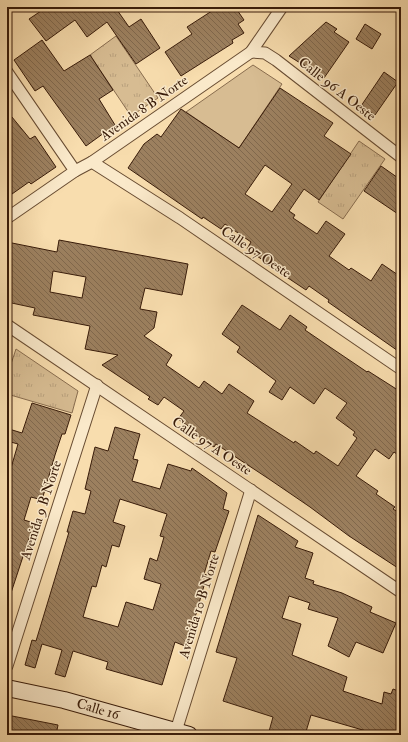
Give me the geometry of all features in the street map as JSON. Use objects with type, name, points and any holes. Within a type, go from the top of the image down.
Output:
[{"type":"main road","name":"Calle 16","points":[[7,688],[64,700],[182,733]]},
{"type":"street","name":"Avenida 8 B Norte","points":[[7,218],[75,171],[92,162],[251,52],[282,7]]},
{"type":"street","name":"Calle 96 A Oeste","points":[[251,52],[265,53],[276,60],[401,157]]},
{"type":"street","points":[[7,72],[75,171]]},
{"type":"street","name":"Calle 97 Oeste","points":[[92,162],[180,218],[401,368]]},
{"type":"street","name":"Calle 97 A Oeste","points":[[7,325],[401,592]]},
{"type":"street","name":"Avenida 9 B Norte","points":[[7,666],[97,385]]},
{"type":"street","name":"Avenida 10 B Norte","points":[[182,733],[251,490]]},
{"type":"green space","points":[[116,36],[158,98],[131,116],[90,55]]},
{"type":"green space","points":[[253,65],[282,84],[239,148],[186,112]]},
{"type":"green space","points":[[359,141],[385,159],[343,219],[318,202]]},
{"type":"green space","points":[[16,349],[78,391],[72,413],[7,394],[7,376]]},
{"type":"building","points":[[47,7],[115,7],[129,27],[141,19],[160,48],[136,64],[107,22],[87,37],[75,20],[46,41],[29,19]]},
{"type":"building","points":[[218,7],[235,7],[244,20],[238,24],[244,33],[232,40],[233,43],[181,76],[165,52],[192,34],[187,27]]},
{"type":"building","points":[[326,22],[337,29],[334,32],[349,42],[324,78],[289,56]]},
{"type":"building","points":[[365,24],[381,34],[372,49],[356,39]]},
{"type":"building","points":[[42,40],[64,71],[90,55],[113,90],[99,99],[115,125],[86,146],[43,86],[35,91],[14,60]]},
{"type":"building","points":[[384,72],[398,82],[375,115],[361,106]]},
{"type":"building","points":[[280,88],[333,123],[324,136],[351,154],[319,200],[304,189],[289,211],[295,215],[293,218],[317,234],[326,221],[345,234],[329,256],[349,270],[351,268],[371,281],[382,264],[401,277],[401,353],[328,302],[329,300],[309,286],[306,290],[267,264],[247,249],[251,242],[225,224],[221,229],[203,217],[202,219],[128,168],[144,144],[157,134],[161,137],[181,109],[239,148]],"holes":[[[265,165],[292,184],[272,212],[245,194]]]},
{"type":"building","points":[[7,111],[30,139],[35,136],[56,167],[31,184],[29,182],[12,194],[7,186]]},
{"type":"building","points":[[381,166],[401,180],[401,216],[364,191]]},
{"type":"building","points":[[59,240],[188,264],[182,295],[145,288],[140,309],[157,312],[154,328],[144,336],[172,355],[166,365],[199,388],[204,381],[222,394],[229,384],[254,401],[247,413],[294,443],[295,441],[314,454],[316,451],[338,466],[357,438],[353,435],[355,432],[336,418],[347,403],[325,388],[314,404],[290,387],[282,400],[269,392],[276,381],[237,352],[240,347],[222,334],[242,305],[280,330],[290,315],[307,327],[305,330],[367,372],[368,371],[401,392],[401,457],[394,452],[389,459],[375,449],[356,476],[378,491],[376,494],[395,507],[393,509],[401,514],[401,570],[216,444],[214,447],[195,434],[197,432],[178,419],[184,411],[164,397],[158,405],[148,399],[150,397],[102,365],[118,355],[85,349],[90,326],[33,315],[35,308],[7,302],[7,242],[57,252]],"holes":[[[53,271],[86,277],[82,298],[50,292]]]},
{"type":"building","points":[[32,403],[71,415],[65,434],[62,434],[42,500],[31,497],[24,520],[34,523],[10,596],[7,595],[7,467],[11,468],[18,444],[7,441],[7,435],[9,429],[22,433]]},
{"type":"building","points":[[115,427],[140,434],[133,459],[138,460],[132,481],[160,489],[168,464],[191,471],[192,468],[227,493],[223,509],[229,511],[215,552],[211,551],[204,574],[207,575],[194,621],[185,646],[175,642],[162,685],[106,669],[108,662],[73,651],[65,677],[55,674],[62,650],[42,644],[35,668],[25,665],[32,640],[36,641],[69,532],[67,532],[73,511],[85,514],[91,491],[85,489],[95,447],[108,451]],"holes":[[[120,499],[167,514],[160,536],[164,537],[157,561],[150,558],[144,579],[161,584],[153,610],[126,602],[118,627],[83,617],[92,586],[96,587],[102,565],[106,567],[112,545],[119,547],[125,526],[113,522]]]},
{"type":"building","points":[[258,515],[298,541],[295,547],[313,553],[305,578],[314,581],[313,584],[342,593],[372,607],[370,612],[396,623],[383,653],[356,642],[349,657],[328,646],[338,618],[308,609],[310,603],[289,596],[282,618],[301,624],[292,655],[347,677],[343,691],[382,704],[384,692],[391,694],[393,689],[401,692],[401,735],[372,735],[373,733],[311,715],[305,735],[268,735],[273,717],[223,701],[237,658],[216,652]]},
{"type":"building","points":[[7,715],[58,725],[56,735],[7,735]]}]
